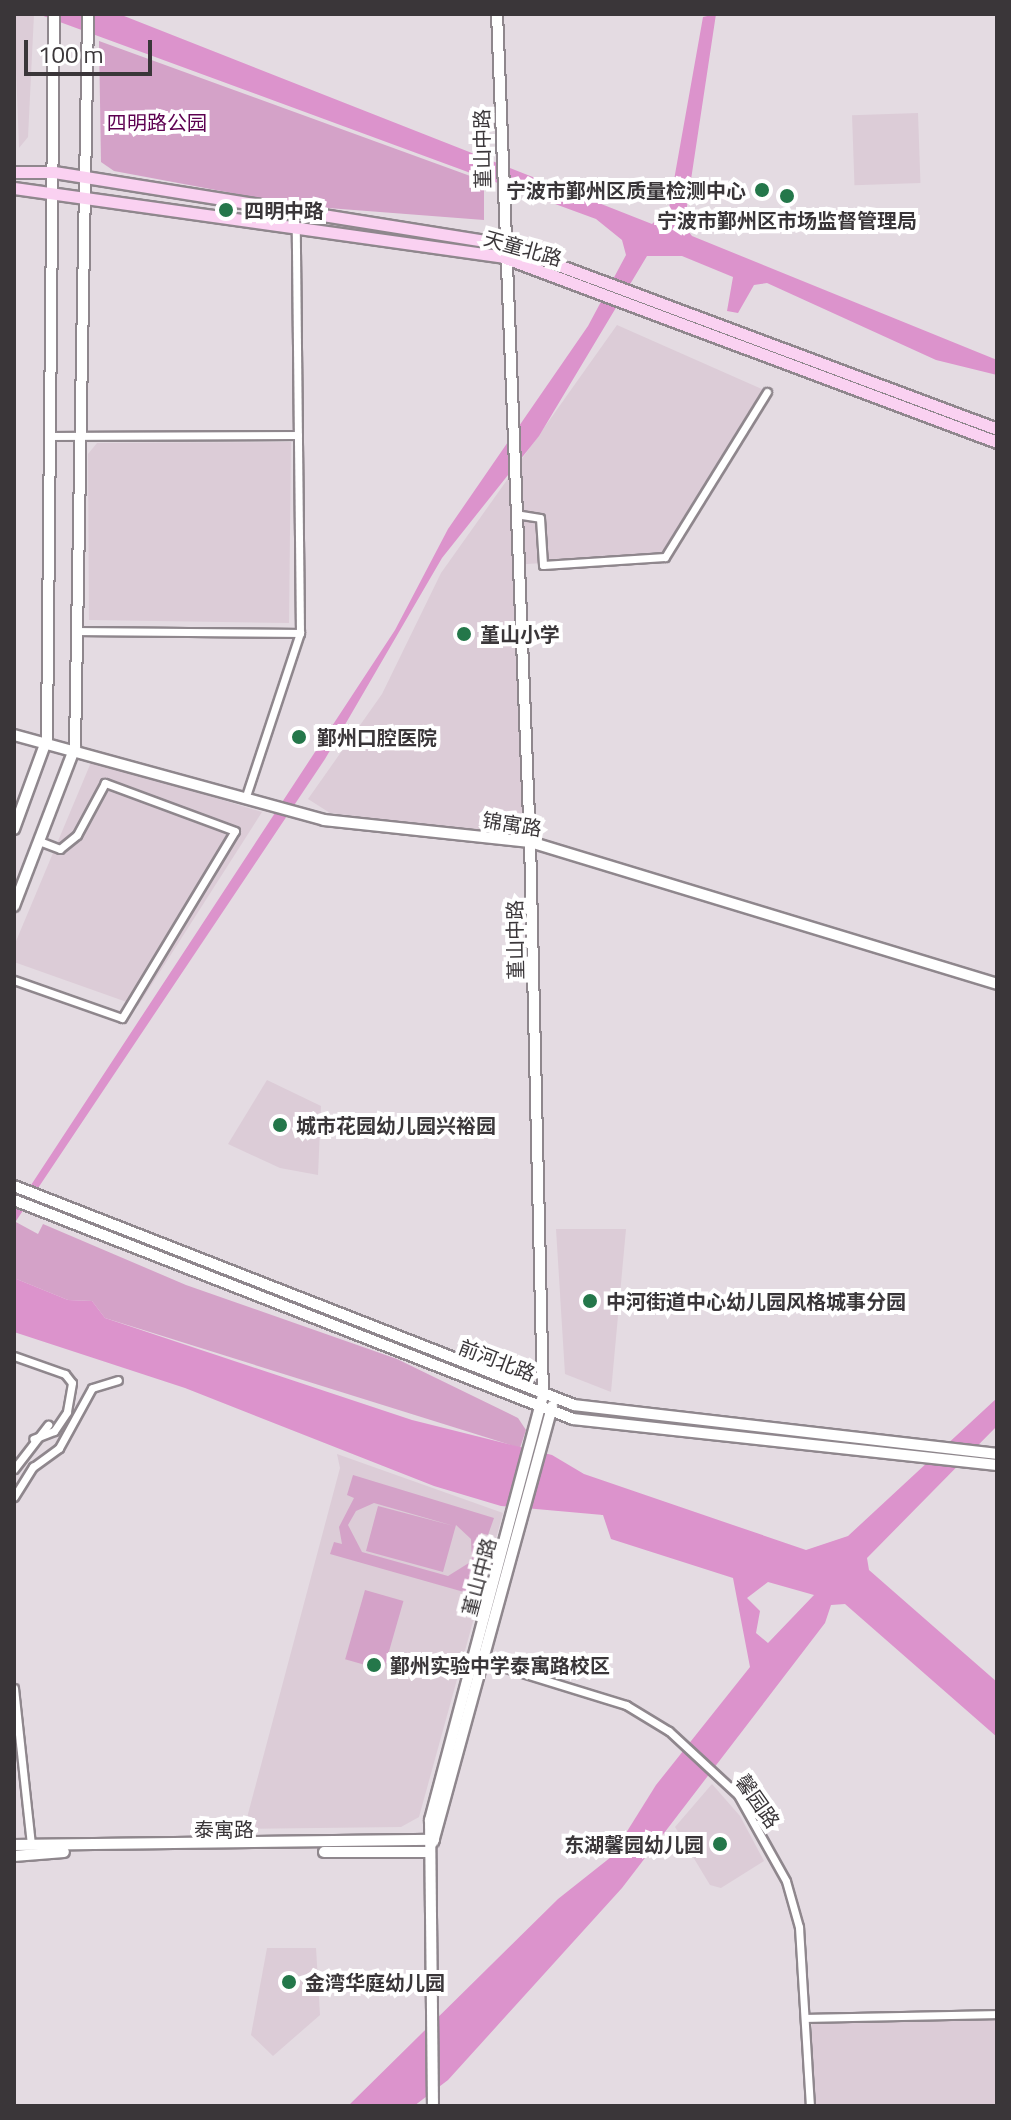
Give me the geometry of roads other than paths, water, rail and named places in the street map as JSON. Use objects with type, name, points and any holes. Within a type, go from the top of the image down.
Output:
[{"type":"main road","points":[[14,829],[47,739],[54,14]]},
{"type":"main road","points":[[14,906],[75,747],[88,14]]},
{"type":"main road","name":"堇山中路","points":[[431,1844],[483,1661],[549,1398],[530,842],[502,244],[497,14]]},
{"type":"main road","points":[[14,172],[54,172],[502,244],[600,284],[638,293],[997,429]]},
{"type":"main road","name":"天童北路","points":[[14,188],[54,190],[296,231],[503,257],[600,284],[647,306],[997,442]]},
{"type":"main road","name":"锦寓路","points":[[14,735],[47,739],[324,820],[530,842],[997,984]]},
{"type":"main road","name":"前河北路","points":[[14,1186],[549,1398],[930,1450],[993,1464]]},
{"type":"main road","name":"前河北路","points":[[14,1200],[545,1410],[930,1450],[997,1454]]},
{"type":"main road","name":"堇山中路","points":[[433,2106],[431,1844],[520,1513]]},
{"type":"main road","name":"泰寓路","points":[[14,1845],[431,1844]]},
{"type":"main road","name":"泰寓路","points":[[14,1856],[431,1844]]},
{"type":"street","points":[[246,796],[300,633],[296,231]]},
{"type":"street","points":[[515,514],[540,518],[543,565],[665,557],[767,392]]},
{"type":"street","points":[[50,436],[298,435]]},
{"type":"street","points":[[77,631],[300,633]]},
{"type":"street","points":[[14,980],[122,1018],[235,831],[105,783],[77,835],[60,849],[39,841]]},
{"type":"street","points":[[14,1356],[65,1374],[72,1383],[67,1412],[54,1431],[33,1439]]},
{"type":"street","points":[[14,1497],[33,1467],[59,1448],[92,1388],[118,1380]]},
{"type":"street","points":[[14,1469],[33,1439],[48,1425]]},
{"type":"street","name":"馨园路","points":[[483,1661],[626,1705],[684,1743],[720,1776],[760,1827],[786,1881],[799,1927],[810,2106]]},
{"type":"street","points":[[14,1688],[31,1845]]},
{"type":"street","points":[[806,2018],[997,2014]]},
{"type":"place","name":"宁波市鄞州区质量检测中心","points":[[762,190]]},
{"type":"place","name":"宁波市鄞州区市场监督管理局","points":[[787,196]]},
{"type":"place","name":"四明中路","points":[[226,210]]},
{"type":"place","name":"堇山小学","points":[[464,634]]},
{"type":"place","name":"鄞州口腔医院","points":[[299,737]]},
{"type":"place","name":"城市花园幼儿园兴裕园","points":[[280,1125]]},
{"type":"place","name":"中河街道中心幼儿园风格城事分园","points":[[590,1301]]},
{"type":"place","name":"鄞州实验中学泰寓路校区","points":[[374,1665]]},
{"type":"place","name":"东湖馨园幼儿园","points":[[720,1844]]},
{"type":"place","name":"金湾华庭幼儿园","points":[[289,1982]]},
{"type":"park label","name":"四明路公园","points":[[157,122]]}]
